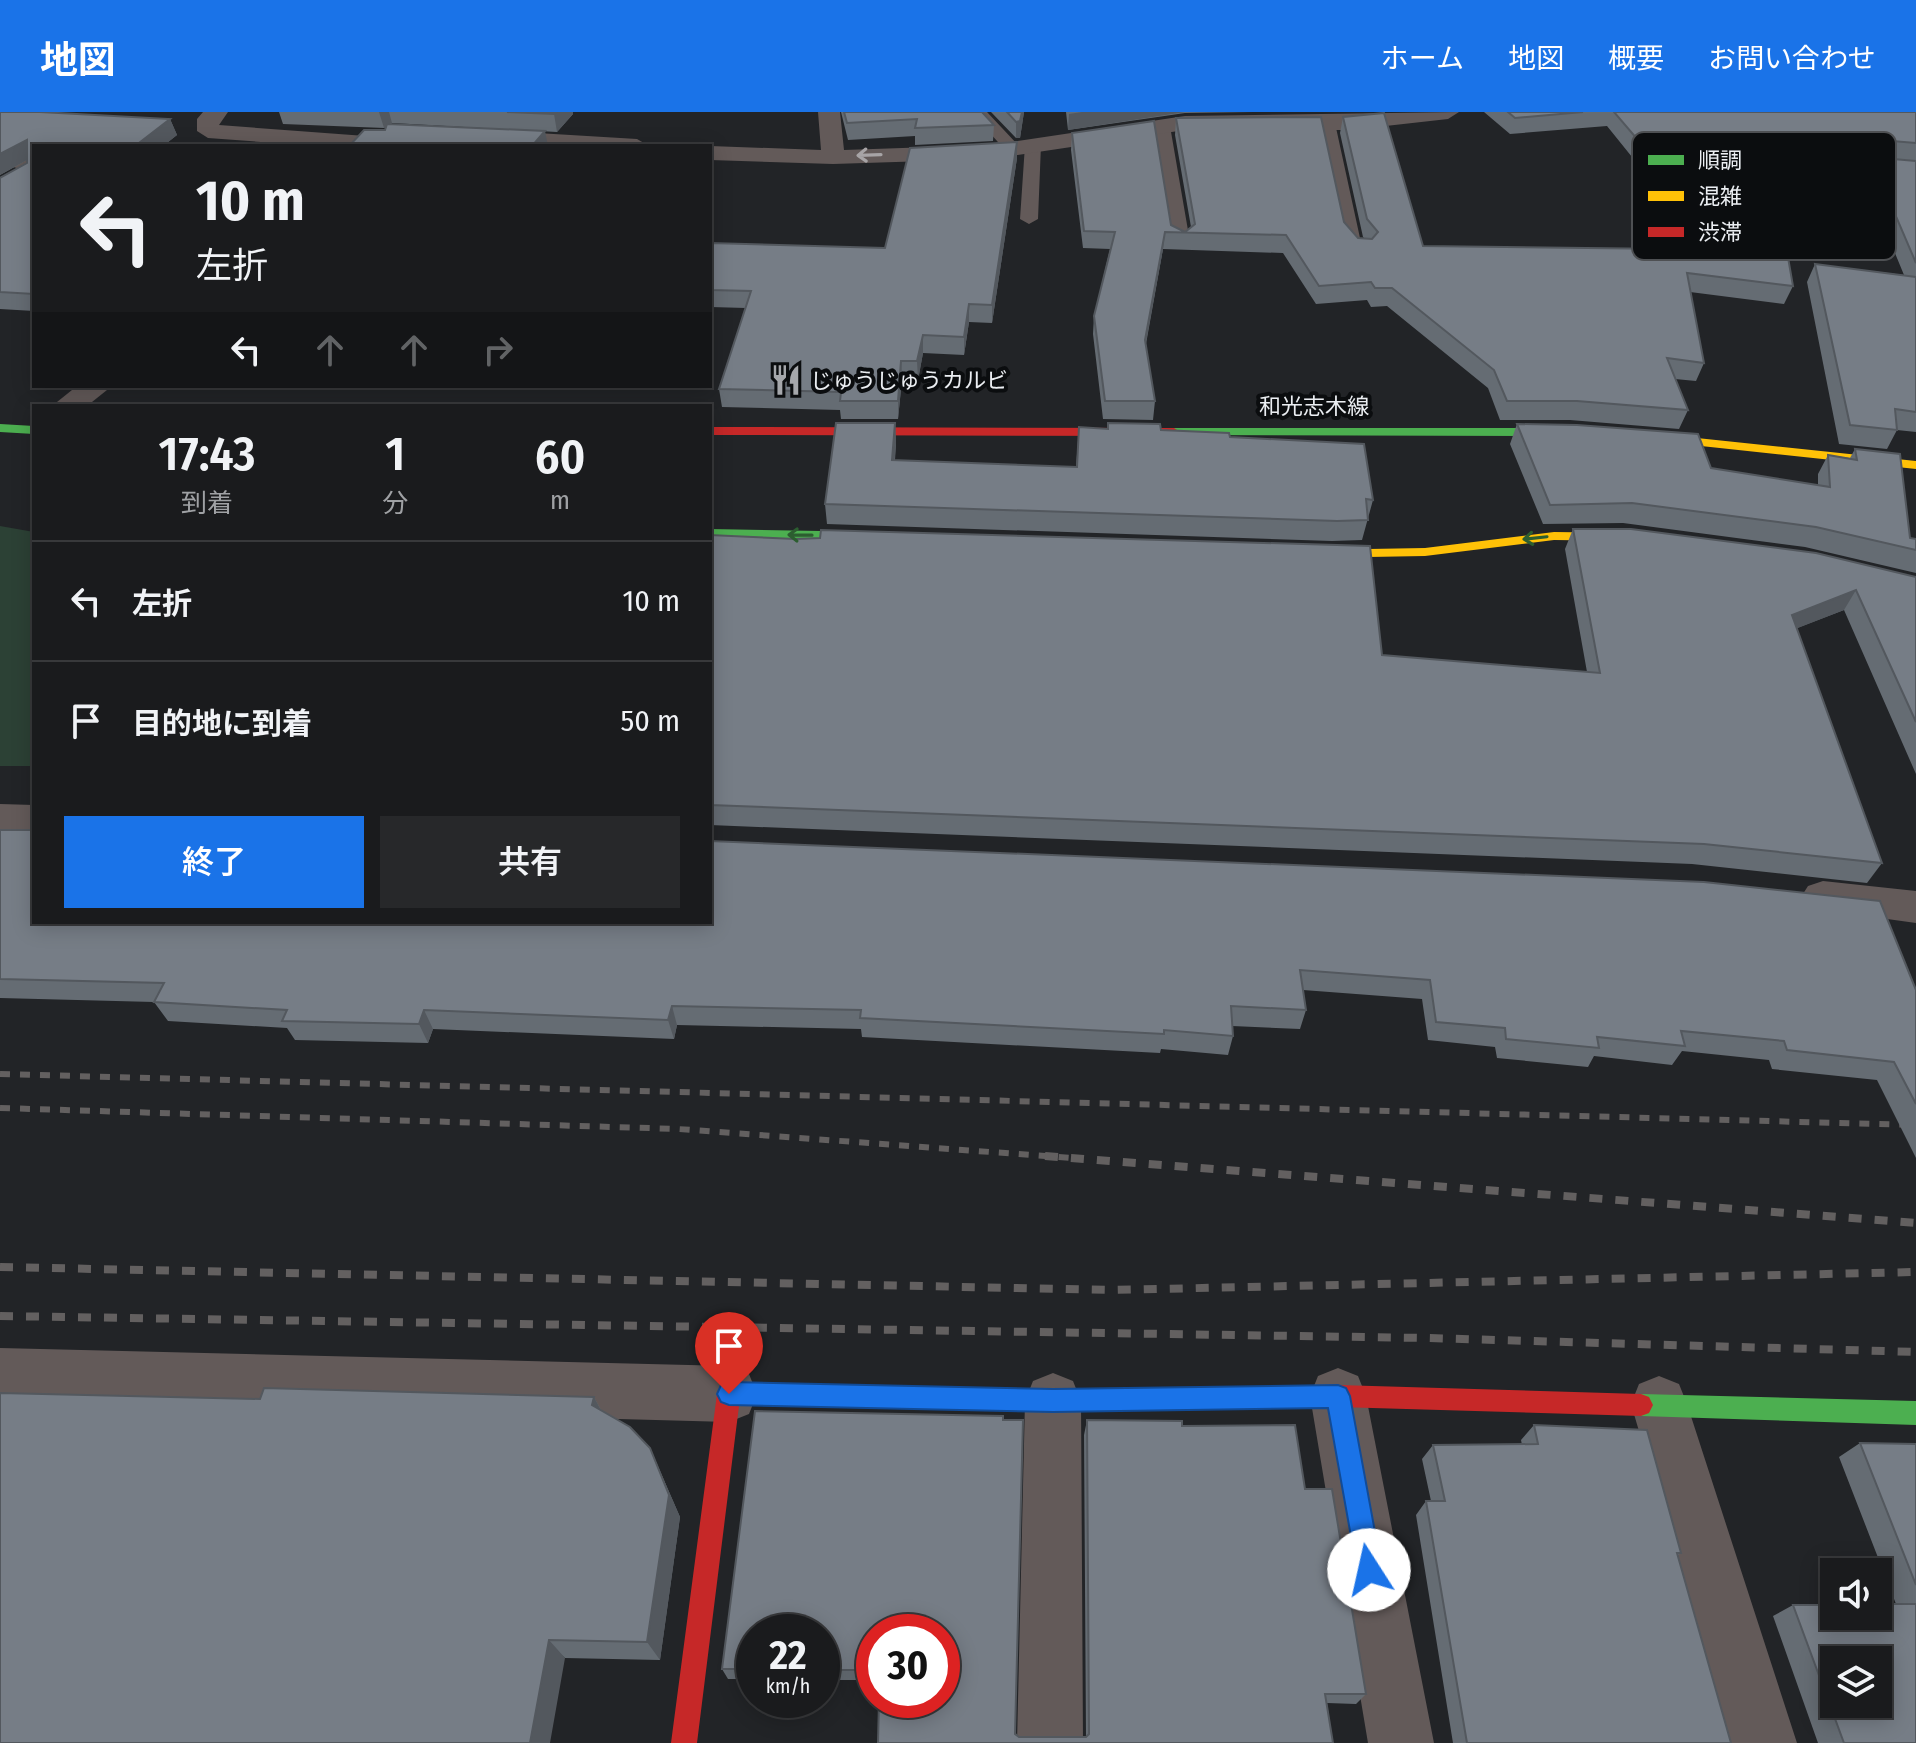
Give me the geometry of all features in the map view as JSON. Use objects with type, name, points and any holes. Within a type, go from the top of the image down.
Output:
[{"type":"street","points":[[217,112],[208,119],[208,131],[391,137]]},
{"type":"street","points":[[829,112],[833,157]]},
{"type":"street","points":[[712,153],[833,157],[1023,147],[1185,123],[1327,123],[1448,112]]},
{"type":"street","points":[[471,137],[600,144]]},
{"type":"street","points":[[0,157],[32,165]]},
{"type":"street","points":[[11,181],[32,167]]},
{"type":"street","points":[[70,404],[94,388]]},
{"type":"street","name":"和光志木線","points":[[712,431],[1596,433]]},
{"type":"street","points":[[1623,435],[1916,465]]},
{"type":"street","points":[[712,533],[904,537]]},
{"type":"street","points":[[1289,553],[1425,552],[1554,536],[1653,540]]},
{"type":"street","points":[[0,819],[32,820]]},
{"type":"street","points":[[1782,893],[1916,907]]},
{"type":"street","points":[[0,1375],[1053,1401],[1338,1396],[1916,1413]]},
{"type":"street","points":[[684,1743],[729,1394]]},
{"type":"street","points":[[1338,1396],[1401,1743]]},
{"type":"street","points":[[1050,1743],[1053,1401]]},
{"type":"street","points":[[1659,1404],[1764,1743]]},
{"type":"lane","points":[[979,112],[1023,147],[1029,219]]},
{"type":"lane","points":[[1327,123],[1352,239],[1362,250]]},
{"type":"lane","points":[[1162,126],[1181,242]]},
{"type":"green space","points":[[0,526],[32,532],[32,766],[0,766]]},
{"type":"building","points":[[0,112],[170,119],[138,144],[32,144],[32,294],[0,292],[0,178],[27,163],[27,140],[0,154]]},
{"type":"building","points":[[507,112],[556,112],[554,114]]},
{"type":"building","points":[[844,112],[982,112],[994,125],[915,128],[917,119],[847,123]]},
{"type":"building","points":[[1007,112],[1022,112],[1020,121],[1016,122]]},
{"type":"building","points":[[1508,112],[1583,112],[1515,118]]},
{"type":"building","points":[[1614,112],[1916,112],[1916,143],[1896,141],[1896,132],[1632,133]]},
{"type":"building","points":[[1384,113],[1423,246],[1632,249],[1632,260],[1788,260],[1793,286],[1687,273],[1704,363],[1667,358],[1688,410],[1577,401],[1507,401],[1494,370],[1392,288],[1375,288],[1371,282],[1319,286],[1286,235],[1165,232],[1145,340],[1155,401],[1105,401],[1094,316],[1115,232],[1084,231],[1072,133],[1154,121],[1171,225],[1185,232],[1195,224],[1176,118],[1321,117],[1344,222],[1358,238],[1372,239],[1378,232],[1367,219],[1343,117]]},
{"type":"building","points":[[387,124],[545,131],[534,144],[351,144],[364,130],[385,130]]},
{"type":"building","points":[[1017,142],[992,305],[969,304],[964,337],[923,335],[917,361],[901,361],[898,401],[840,401],[841,392],[719,389],[751,291],[712,290],[712,243],[885,248],[910,148]]},
{"type":"building","points":[[1896,159],[1916,161],[1916,263],[1896,216]]},
{"type":"building","points":[[1815,264],[1916,277],[1916,412],[1895,409],[1897,430],[1850,425]]},
{"type":"building","points":[[836,423],[895,423],[892,460],[1077,467],[1079,427],[1108,429],[1108,423],[1160,424],[1161,430],[1229,433],[1230,437],[1364,444],[1373,500],[1366,499],[1368,520],[1337,521],[825,504]]},
{"type":"building","points":[[1517,424],[1698,434],[1711,468],[1830,487],[1828,455],[1857,460],[1855,449],[1900,454],[1910,538],[1916,539],[1916,550],[1816,527],[1632,503],[1550,505]]},
{"type":"building","points":[[1573,529],[1631,529],[1816,553],[1916,577],[1916,722],[1856,590],[1792,615],[1882,863],[1704,844],[712,805],[712,535],[820,538],[821,530],[1370,546],[1382,655],[1600,673]]},
{"type":"building","points":[[0,830],[32,830],[32,924],[712,924],[712,841],[1704,882],[1880,901],[1916,990],[1916,1104],[1894,1062],[1787,1050],[1784,1041],[1681,1031],[1685,1046],[1597,1037],[1599,1048],[1506,1039],[1505,1028],[1436,1022],[1430,980],[1300,970],[1306,1010],[1231,1006],[1233,1036],[1164,1030],[1164,1034],[860,1018],[861,1010],[672,1006],[668,1020],[424,1010],[419,1024],[282,1021],[287,1010],[154,1002],[164,983],[0,979]]},
{"type":"building","points":[[264,1388],[594,1397],[592,1405],[630,1427],[650,1448],[669,1495],[647,1642],[549,1640],[530,1743],[0,1743],[0,1393],[260,1399]]},
{"type":"building","points":[[755,1411],[1003,1416],[1003,1420],[1023,1420],[1015,1734],[1019,1737],[1086,1737],[1089,1734],[1087,1420],[1182,1421],[1182,1426],[1295,1425],[1305,1489],[1332,1489],[1366,1694],[1325,1694],[1333,1743],[878,1743],[879,1718],[960,1718],[960,1614],[856,1614],[856,1670],[840,1670],[840,1614],[736,1614],[736,1669],[722,1669]]},
{"type":"building","points":[[1534,1425],[1647,1430],[1681,1553],[1677,1553],[1731,1743],[1467,1743],[1426,1501],[1445,1501],[1433,1445],[1538,1444]]},
{"type":"building","points":[[1860,1443],[1916,1444],[1916,1585]]},
{"type":"building","points":[[1892,1604],[1916,1604],[1916,1743],[1844,1743],[1835,1718],[1892,1718],[1892,1646],[1820,1646],[1820,1678],[1793,1605],[1820,1605],[1820,1630],[1892,1630]]},
{"type":"railway","points":[[0,1074],[1916,1125]]},
{"type":"railway","points":[[0,1108],[678,1129],[1049,1156]]},
{"type":"railway","points":[[1049,1156],[1072,1158]]},
{"type":"railway","points":[[1049,1156],[1916,1223]]},
{"type":"railway","points":[[0,1267],[1112,1290],[1916,1272]]},
{"type":"railway","points":[[0,1316],[1427,1338],[1916,1352]]},
{"type":"traffic: fast","points":[[0,428],[32,430]]},
{"type":"traffic: fast","points":[[1174,432],[1575,432]]},
{"type":"traffic: fast","points":[[712,533],[880,536]]},
{"type":"traffic: fast","points":[[1641,1405],[1916,1413]]},
{"type":"traffic: slow","points":[[1640,436],[1916,465]]},
{"type":"traffic: slow","points":[[1312,554],[1425,552],[1554,536],[1630,537]]},
{"type":"traffic: slow","points":[[777,1395],[1053,1401],[1164,1399]]},
{"type":"traffic: jam","points":[[712,431],[1174,432]]},
{"type":"traffic: jam","points":[[684,1743],[729,1394],[777,1395]]},
{"type":"traffic: jam","points":[[1164,1399],[1338,1396],[1641,1405]]},
{"type":"place","name":"じゅうじゅうカルビ","points":[[786,380]]},
{"type":"route","points":[[729,1394],[1053,1401],[1338,1396],[1369,1570]]}]
